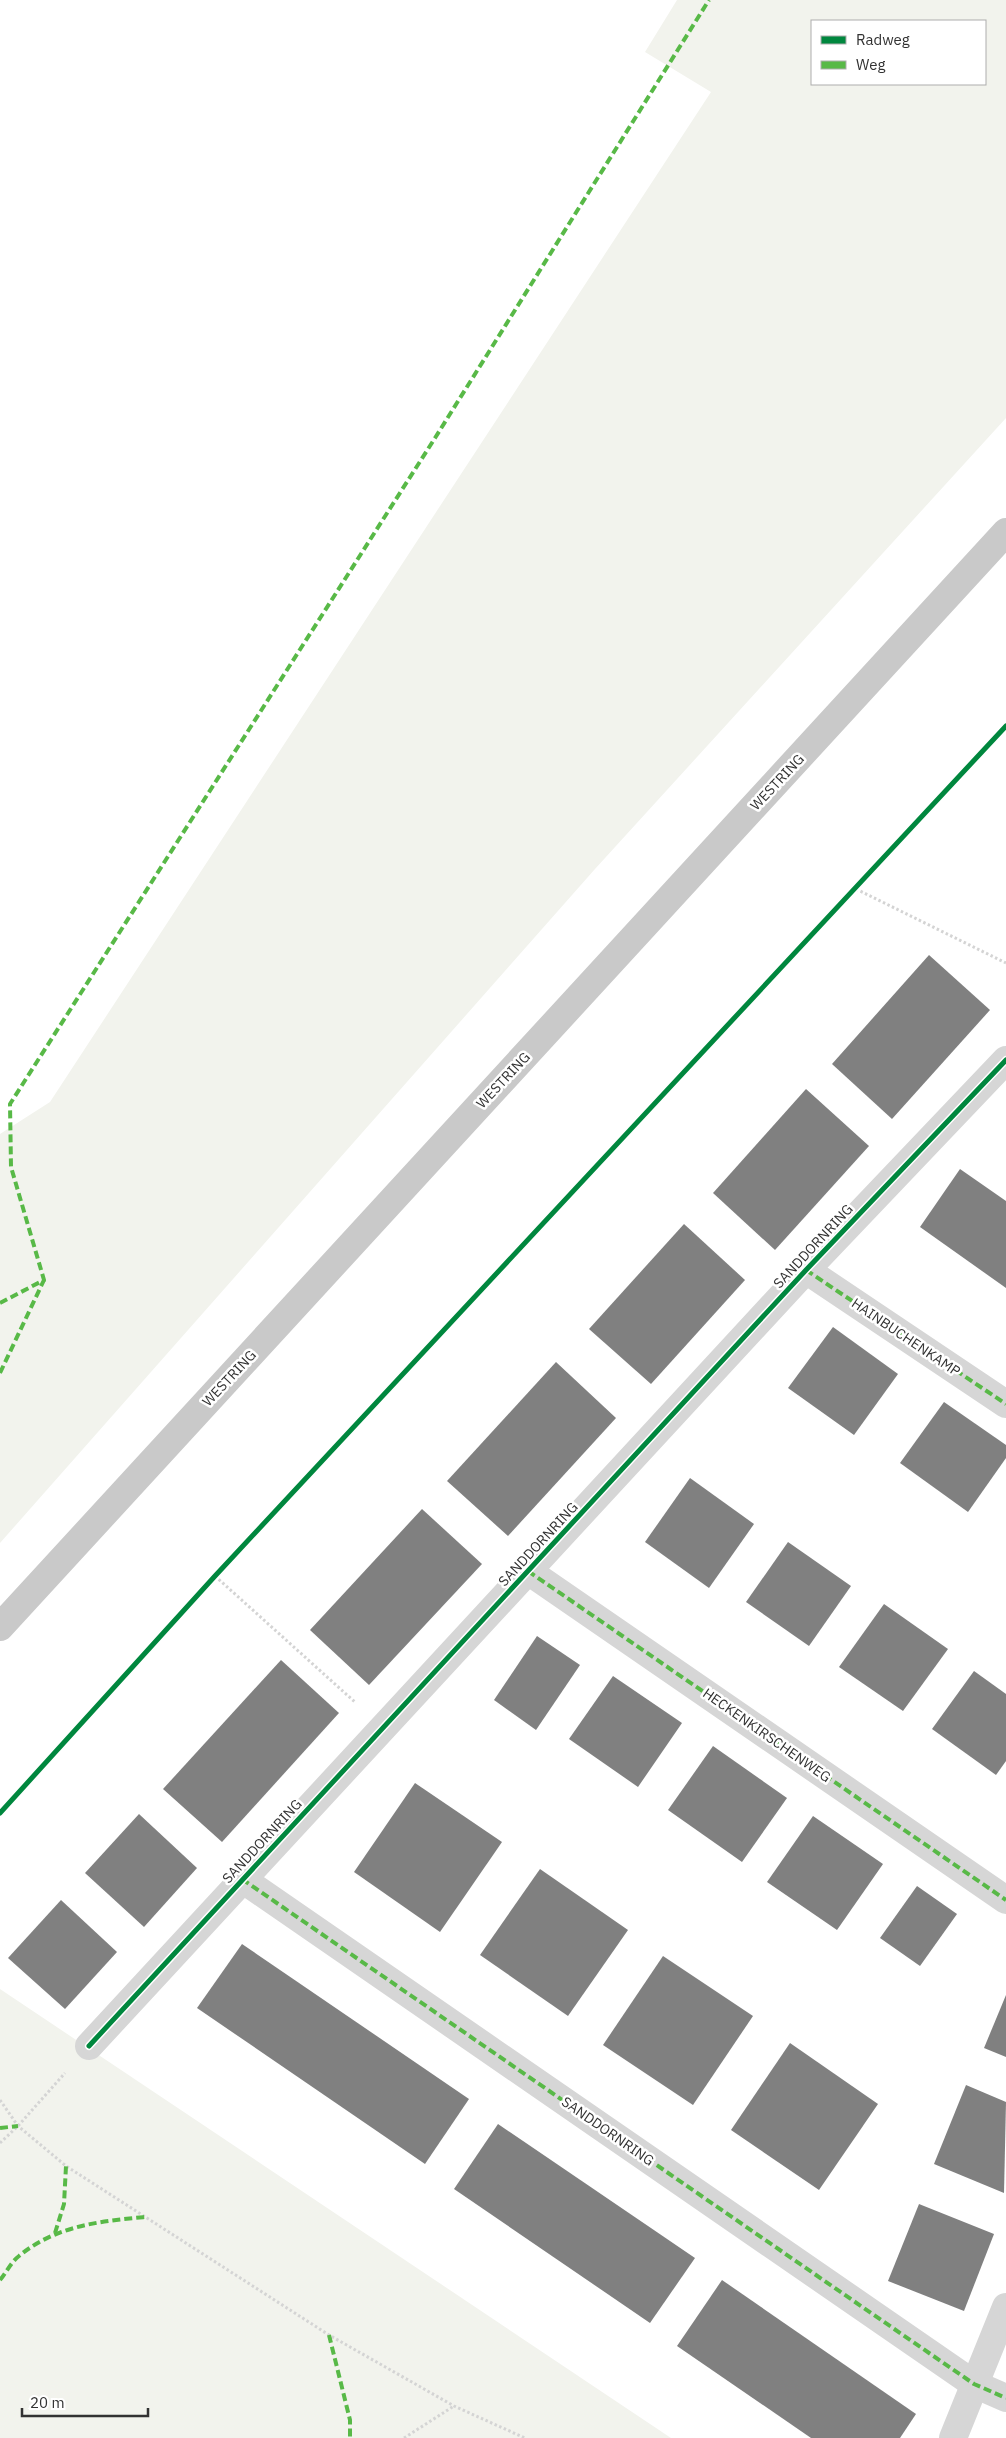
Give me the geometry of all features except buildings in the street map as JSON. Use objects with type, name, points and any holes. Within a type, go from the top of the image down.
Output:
[{"type":"main road","name":"WESTRING","points":[[0,1627],[1006,532]]},
{"type":"street","name":"SANDDORNRING","points":[[89,2046],[806,1270],[1006,1060]]},
{"type":"street","name":"HAINBUCHENKAMP","points":[[806,1270],[1006,1404]]},
{"type":"street","name":"HECKENKIRSCHENWEG","points":[[528,1570],[1006,1900]]},
{"type":"street","name":"SANDDORNRING","points":[[242,1879],[974,2384],[1006,2398]]},
{"type":"street","points":[[953,2438],[1006,2307]]},
{"type":"path","points":[[856,889],[1006,963]]},
{"type":"path","points":[[215,1576],[383,1728]]},
{"type":"path","points":[[0,2144],[89,2046]]},
{"type":"path","points":[[0,2100],[18,2126],[66,2166],[329,2334],[454,2406],[524,2438]]},
{"type":"path","points":[[404,2438],[454,2406]]},
{"type":"shaded area","points":[[677,0],[1006,0],[1006,418],[595,869],[0,1543],[0,1134],[50,1102],[711,92],[645,52]]},
{"type":"shaded area","points":[[0,1989],[671,2438],[0,2438]]},
{"type":"marked path","points":[[0,1303],[44,1280],[11,1167],[10,1104],[435,438],[709,0]]},
{"type":"marked path","points":[[806,1270],[1006,1404]]},
{"type":"marked path","points":[[0,1373],[44,1280]]},
{"type":"marked path","points":[[528,1571],[1006,1900]]},
{"type":"marked path","points":[[242,1879],[974,2384],[1006,2398]]},
{"type":"marked path","points":[[0,2128],[18,2126]]},
{"type":"marked path","points":[[55,2233],[64,2204],[66,2166]]},
{"type":"marked path","points":[[0,2280],[16,2258],[48,2238],[95,2223],[145,2217]]},
{"type":"marked path","points":[[329,2335],[350,2420],[350,2438]]},
{"type":"cycle path","points":[[0,1813],[215,1576],[1006,726]]},
{"type":"cycle path","points":[[89,2046],[806,1270],[1006,1060]]}]
